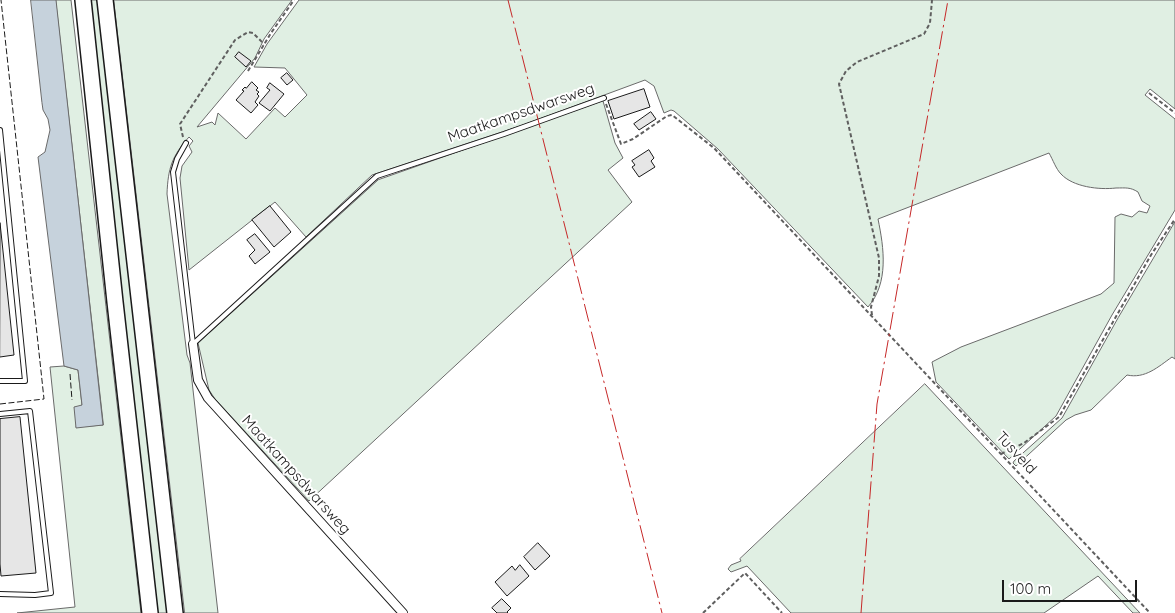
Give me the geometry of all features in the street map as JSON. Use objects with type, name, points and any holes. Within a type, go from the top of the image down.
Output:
[{"type":"highway","points":[[83,0],[150,613]]},
{"type":"highway","points":[[105,0],[175,613]]},
{"type":"street","name":"Maatkampsdwarsweg","points":[[193,344],[198,380],[208,398],[403,613]]},
{"type":"lane","name":"Maatkampsdwarsweg","points":[[193,344],[377,176],[504,134],[604,98]]},
{"type":"lane","points":[[0,130],[25,381],[0,381]]},
{"type":"lane","name":"Maatkampsdwarsweg","points":[[186,143],[177,159],[173,172],[193,344]]},
{"type":"lane","points":[[0,414],[30,411],[51,593],[35,595],[0,594]]},
{"type":"path","points":[[248,71],[294,0]]},
{"type":"path","points":[[872,316],[871,307],[880,276],[879,258],[839,84],[846,71],[857,62],[924,34],[930,23],[932,0]]},
{"type":"path","points":[[186,143],[180,124],[235,40],[248,32],[253,33],[264,44]]},
{"type":"path","points":[[1148,93],[1175,113]]},
{"type":"path","name":"Maatkampsdwarsweg","points":[[604,98],[621,144],[633,139],[670,115],[675,116],[684,123],[714,148],[866,310]]},
{"type":"path","points":[[1001,454],[1024,442],[1059,417],[1152,255],[1175,219]]},
{"type":"path","name":"Tusveld","points":[[866,310],[1150,613]]},
{"type":"path","points":[[703,613],[745,573],[782,613]]},
{"type":"green space","points":[[56,0],[71,0],[141,613],[17,613],[75,607],[50,367],[64,366],[78,370],[82,405],[76,427],[103,425]]},
{"type":"green space","points":[[86,0],[100,0],[170,613],[156,613]]},
{"type":"green space","points":[[114,0],[292,0],[264,39],[255,58],[197,127],[212,122],[215,125],[218,113],[246,139],[275,108],[285,117],[307,95],[285,68],[254,67],[267,44],[299,0],[1175,0],[1175,109],[1150,89],[1145,95],[1175,119],[1175,210],[1112,315],[1056,416],[1009,459],[936,382],[932,362],[961,347],[1101,294],[1114,283],[1115,217],[1121,214],[1132,217],[1139,211],[1147,213],[1150,206],[1142,201],[1138,192],[1133,189],[1094,188],[1072,182],[1059,172],[1049,153],[878,219],[883,253],[882,276],[875,298],[868,307],[718,149],[674,111],[671,110],[664,113],[654,86],[645,80],[523,125],[372,175],[306,237],[275,202],[189,270],[180,178],[182,166],[192,152],[189,146],[193,141],[189,137],[172,163],[168,177],[167,194],[187,355],[190,363],[218,613],[185,613]]},
{"type":"green space","points":[[603,101],[615,143],[623,158],[608,170],[632,202],[309,501],[215,399],[209,390],[198,343],[378,180]]},
{"type":"green space","points":[[1175,222],[1175,359],[1172,357],[1145,374],[1127,375],[1091,410],[1066,420],[1016,466],[1013,463],[1014,461],[1062,418]]},
{"type":"green space","points":[[925,384],[1140,613],[1133,613],[1098,576],[1044,613],[791,613],[747,566],[731,572],[728,569],[731,565],[741,561],[740,559]]},
{"type":"shaded area","points":[[31,0],[56,0],[103,425],[76,428],[74,407],[82,405],[78,370],[64,366],[38,157],[45,152],[50,130],[48,119],[43,110]]},
{"type":"building","points":[[239,52],[251,61],[246,67],[235,57]]},
{"type":"building","points":[[287,73],[293,80],[287,85],[281,78]]},
{"type":"building","points":[[252,82],[258,88],[256,90],[259,92],[257,94],[259,96],[255,102],[258,105],[251,113],[236,100],[244,91],[242,90]]},
{"type":"building","points":[[270,83],[284,94],[270,111],[259,103],[270,90],[267,88]]},
{"type":"building","points":[[644,89],[650,107],[614,119],[608,101]]},
{"type":"building","points":[[651,112],[656,119],[639,130],[634,124]]},
{"type":"building","points":[[649,150],[654,158],[651,161],[655,167],[639,177],[632,167],[635,165],[632,161]]},
{"type":"building","points":[[270,206],[291,232],[274,247],[252,220]]},
{"type":"building","points":[[0,223],[14,355],[0,357]]},
{"type":"building","points":[[255,234],[270,252],[255,264],[249,256],[255,250],[247,240]]},
{"type":"building","points":[[20,417],[36,573],[1,576],[0,419]]},
{"type":"building","points":[[538,543],[550,556],[535,570],[524,557]]},
{"type":"building","points":[[520,565],[529,576],[507,596],[495,582],[512,566],[515,570]]},
{"type":"building","points":[[502,599],[511,608],[508,613],[497,613],[492,608]]},
{"type":"fence","points":[[0,404],[44,399],[1,0]]},
{"type":"fence","points":[[70,374],[72,400]]},
{"type":"power","points":[[508,0],[662,613]]},
{"type":"power","points":[[861,613],[877,404],[948,0]]}]
